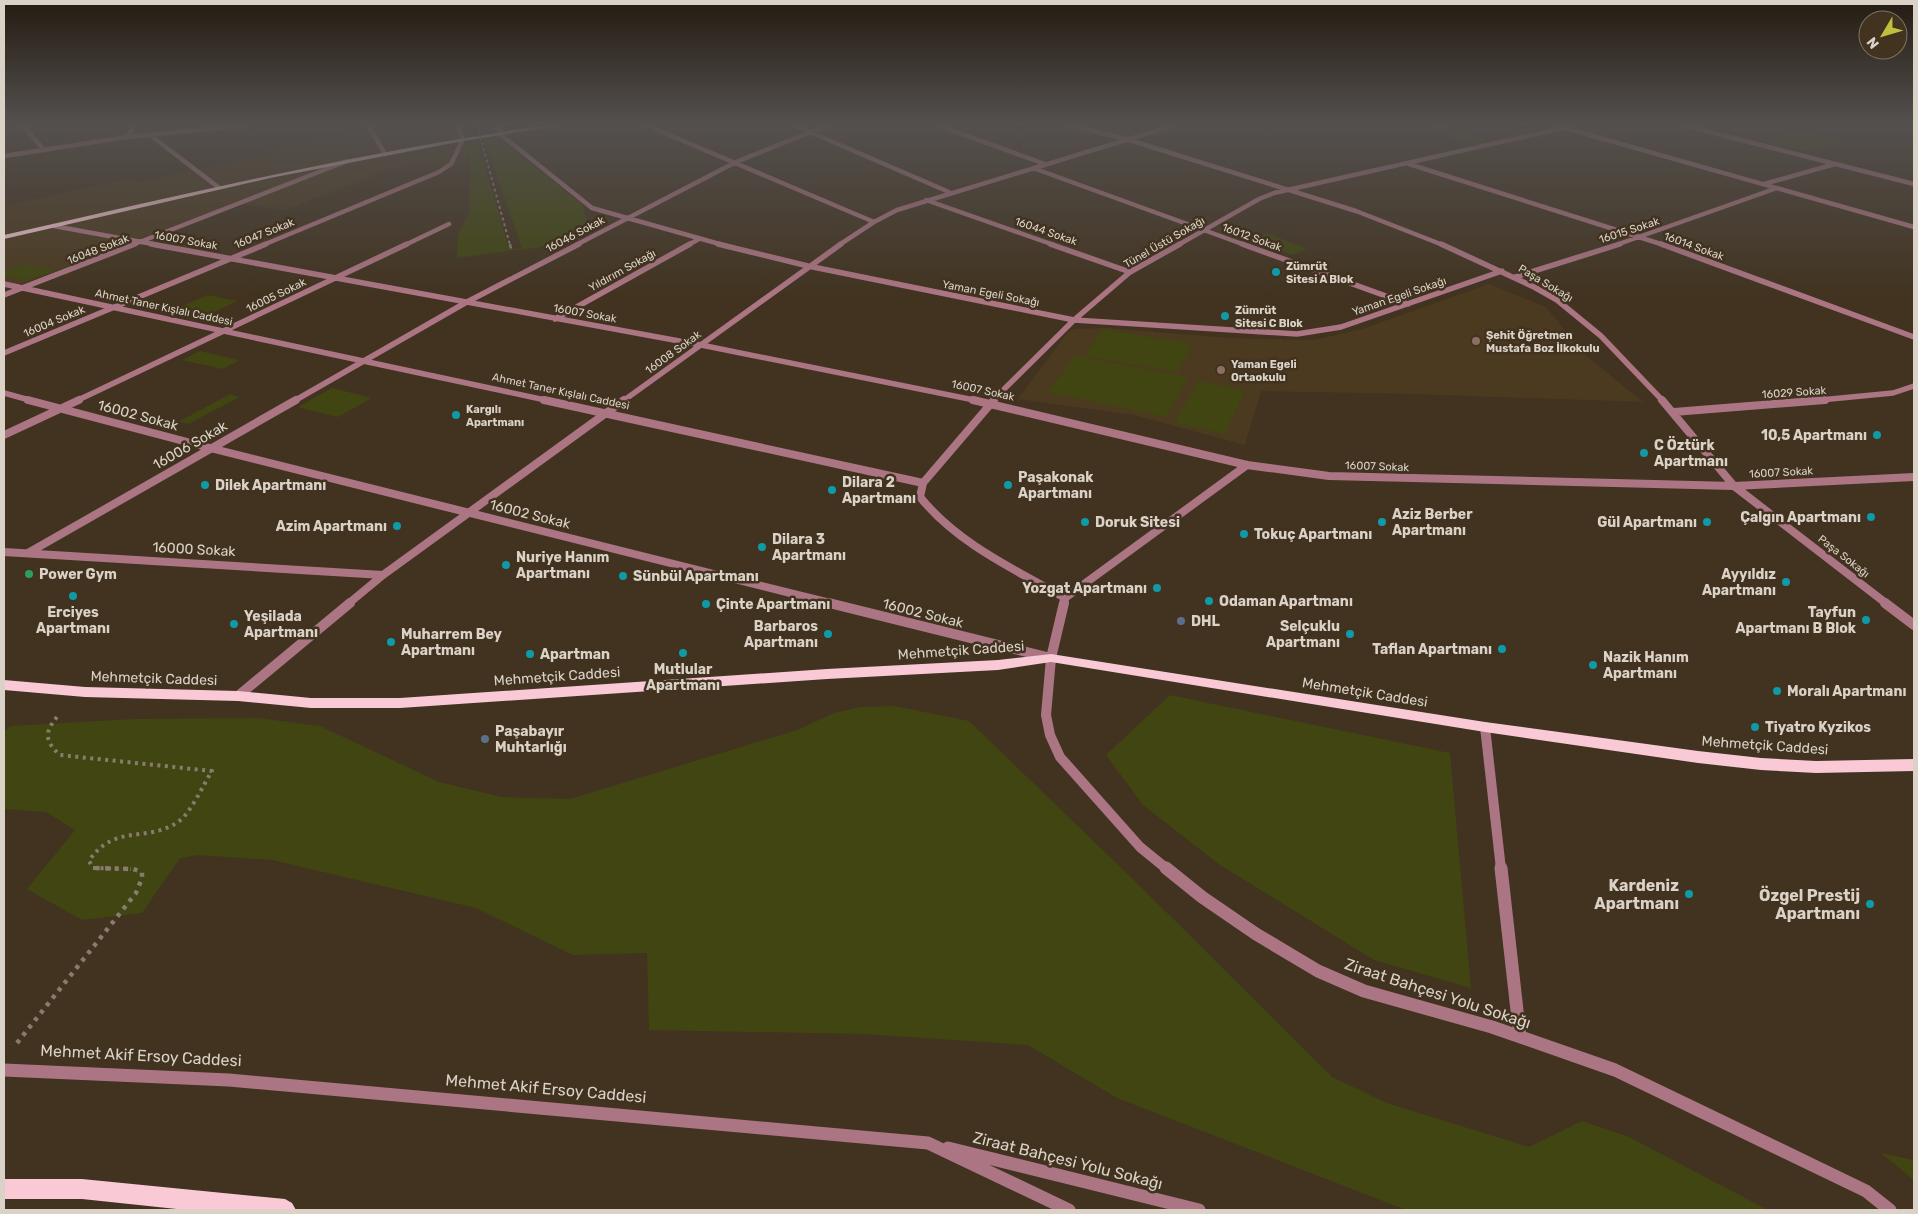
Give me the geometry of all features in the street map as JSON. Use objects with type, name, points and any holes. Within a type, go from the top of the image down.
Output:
[{"type":"main road","points":[[4,237],[245,182]]},
{"type":"main road","name":"Mehmetçik Caddesi","points":[[4,686],[85,692],[238,696],[311,703],[400,703],[827,674],[998,665],[1051,658],[1485,727],[1761,764],[1816,767],[1914,765]]},
{"type":"main road","points":[[4,1189],[82,1189],[285,1210]]},
{"type":"street","points":[[211,182],[218,187]]},
{"type":"street","name":"16048 Sokak","points":[[23,288],[295,182]]},
{"type":"street","name":"16047 Sokak","points":[[113,308],[416,182]]},
{"type":"street","name":"Yaman Egeli Sokağı","points":[[559,182],[592,208],[699,239],[808,266],[1074,320],[1297,334],[1319,332],[1408,304],[1502,271]]},
{"type":"street","name":"16046 Sokak","points":[[364,360],[465,303],[697,182]]},
{"type":"street","points":[[781,182],[874,222]]},
{"type":"street","points":[[924,182],[949,192]]},
{"type":"street","name":"16008 Sokak","points":[[238,696],[383,575],[808,266],[874,222],[926,200],[985,182]]},
{"type":"street","name":"16012 Sokak","points":[[1070,182],[1408,304]]},
{"type":"street","name":"Paşa Sokağı","points":[[1264,182],[1356,210],[1426,238],[1515,277],[1557,300],[1601,336],[1674,412],[1734,486],[1914,625]]},
{"type":"street","name":"Tünel Üstü Sokağı","points":[[923,483],[990,403],[1074,320],[1130,272],[1259,199],[1288,189],[1322,182]]},
{"type":"street","name":"16014 Sokak","points":[[1466,182],[1642,237],[1914,337]]},
{"type":"street","points":[[1754,182],[1914,227]]},
{"type":"street","points":[[1762,184],[1771,182]]},
{"type":"street","name":"16015 Sokak","points":[[1515,277],[1642,237],[1777,188]]},
{"type":"street","name":"16044 Sokak","points":[[926,200],[1130,272]]},
{"type":"street","name":"16005 Sokak","points":[[4,435],[449,224]]},
{"type":"street","name":"16007 Sokak","points":[[54,226],[465,303],[701,344],[990,403],[1247,465],[1329,476],[1734,486],[1914,477]]},
{"type":"street","name":"Yıldırım Sokağı","points":[[555,319],[699,239]]},
{"type":"street","name":"Ahmet Taner Kışlalı Caddesi","points":[[4,284],[364,360],[923,483]]},
{"type":"street","points":[[4,295],[23,288]]},
{"type":"street","name":"16004 Sokak","points":[[4,353],[113,308]]},
{"type":"street","name":"16006 Sokak","points":[[28,553],[364,360]]},
{"type":"street","name":"16029 Sokak","points":[[1674,412],[1868,396],[1893,393],[1914,386]]},
{"type":"street","name":"16002 Sokak","points":[[4,393],[64,407],[210,448],[469,511],[1051,658]]},
{"type":"street","points":[[923,483],[920,497],[928,509],[948,526],[968,541],[1065,598],[1247,465]]},
{"type":"street","name":"16000 Sokak","points":[[4,552],[383,575]]},
{"type":"street","name":"Ziraat Bahçesi Yolu Sokağı","points":[[1065,598],[1051,658],[1046,716],[1050,735],[1060,757],[1140,847],[1202,897],[1256,934],[1318,971],[1364,991],[1492,1027],[1615,1070],[1866,1191],[1890,1210]]},
{"type":"street","points":[[1485,727],[1520,1037]]},
{"type":"street","name":"Mehmet Akif Ersoy Caddesi","points":[[4,1070],[229,1080],[928,1143],[1069,1210]]},
{"type":"street","name":"Ziraat Bahçesi Yolu Sokağı","points":[[928,1143],[1199,1210]]},
{"type":"street","name":"Ziraat Bahçesi Yolu Sokağı","points":[[1866,1191],[1882,1210]]},
{"type":"path","points":[[16,1044],[136,893],[142,878],[142,872],[133,869],[93,868],[89,860],[93,852],[107,842],[179,822],[212,771],[60,755],[48,747],[45,739],[47,730],[56,718],[85,692]]},
{"type":"shaded area","points":[[115,182],[359,182],[285,210],[234,203],[11,288],[4,286],[4,206]]},
{"type":"shaded area","points":[[1489,284],[1546,307],[1583,353],[1643,402],[1261,391],[1245,445],[1134,415],[1018,399],[1068,332],[1075,329],[1106,328],[1230,338],[1314,340],[1362,329]]},
{"type":"green space","points":[[470,182],[489,182],[509,249],[522,248],[499,182],[554,182],[582,204],[588,225],[571,236],[548,246],[457,258],[458,235],[470,211]]},
{"type":"green space","points":[[1267,233],[1307,249],[1293,255],[1252,241]]},
{"type":"green space","points":[[26,264],[55,271],[27,281],[4,276],[4,272]]},
{"type":"green space","points":[[207,295],[238,301],[203,317],[172,311]]},
{"type":"green space","points":[[1103,329],[1192,344],[1178,372],[1085,356]]},
{"type":"green space","points":[[200,351],[240,360],[222,369],[182,360]]},
{"type":"green space","points":[[1075,356],[1188,377],[1166,417],[1048,392]]},
{"type":"green space","points":[[1198,381],[1245,390],[1225,434],[1175,423]]},
{"type":"green space","points":[[332,388],[372,398],[338,417],[298,407]]},
{"type":"green space","points":[[230,394],[240,397],[188,424],[178,422]]},
{"type":"green space","points":[[1170,695],[1450,753],[1471,988],[1374,960],[1220,865],[1143,805],[1106,755]]},
{"type":"green space","points":[[894,706],[969,721],[1142,888],[1332,1077],[1387,1103],[1529,1147],[1582,1121],[1629,1137],[1768,1210],[1406,1210],[1117,1098],[1028,1045],[863,1034],[649,1030],[647,953],[573,955],[476,908],[272,860],[198,855],[180,858],[142,913],[82,920],[27,889],[75,830],[46,812],[4,809],[4,732],[10,726],[134,719],[258,718],[320,726],[439,782],[502,797],[570,799],[797,730],[834,713],[860,707]]},
{"type":"green space","points":[[1881,1153],[1914,1160],[1914,1180]]},
{"type":"railway","points":[[493,182],[510,245]]},
{"type":"railway","points":[[510,244],[511,249]]},
{"type":"place","name":"Zümrüt Sitesi A Blok","points":[[1276,272]]},
{"type":"place","name":"Zümrüt Sitesi C Blok","points":[[1225,316]]},
{"type":"place","name":"Şehit Öğretmen Mustafa Boz İlkokulu","points":[[1476,341]]},
{"type":"place","name":"Yaman Egeli Ortaokulu","points":[[1221,370]]},
{"type":"place","name":"Kargılı Apartmanı","points":[[456,415]]},
{"type":"place","name":"10,5 Apartmanı","points":[[1877,435]]},
{"type":"place","name":"C Öztürk Apartmanı","points":[[1644,453]]},
{"type":"place","name":"Dilek Apartmanı","points":[[205,485]]},
{"type":"place","name":"Paşakonak Apartmanı","points":[[1008,485]]},
{"type":"place","name":"Dilara 2 Apartmanı","points":[[832,490]]},
{"type":"place","name":"Çalgın Apartmanı","points":[[1871,517]]},
{"type":"place","name":"Doruk Sitesi","points":[[1085,522]]},
{"type":"place","name":"Aziz Berber Apartmanı","points":[[1382,522]]},
{"type":"place","name":"Gül Apartmanı","points":[[1707,522]]},
{"type":"place","name":"Azim Apartmanı","points":[[397,526]]},
{"type":"place","name":"Tokuç Apartmanı","points":[[1244,534]]},
{"type":"place","name":"Dilara 3 Apartmanı","points":[[762,547]]},
{"type":"place","name":"Nuriye Hanım Apartmanı","points":[[506,565]]},
{"type":"place","name":"Power Gym","points":[[29,574]]},
{"type":"place","name":"Sünbül Apartmanı","points":[[623,576]]},
{"type":"place","name":"Ayyıldız Apartmanı","points":[[1786,582]]},
{"type":"place","name":"Yozgat Apartmanı","points":[[1157,588]]},
{"type":"place","name":"Erciyes Apartmanı","points":[[73,596]]},
{"type":"place","name":"Odaman Apartmanı","points":[[1209,601]]},
{"type":"place","name":"Çinte Apartmanı","points":[[706,604]]},
{"type":"place","name":"Tayfun Apartmanı B Blok","points":[[1866,620]]},
{"type":"place","name":"DHL","points":[[1181,621]]},
{"type":"place","name":"Yeşilada Apartmanı","points":[[234,624]]},
{"type":"place","name":"Barbaros Apartmanı","points":[[828,634]]},
{"type":"place","name":"Selçuklu Apartmanı","points":[[1350,634]]},
{"type":"place","name":"Muharrem Bey Apartmanı","points":[[391,642]]},
{"type":"place","name":"Taflan Apartmanı","points":[[1502,649]]},
{"type":"place","name":"Mutlular Apartmanı","points":[[683,653]]},
{"type":"place","name":"Apartman","points":[[530,654]]},
{"type":"place","name":"Nazik Hanım Apartmanı","points":[[1593,665]]},
{"type":"place","name":"Moralı Apartmanı","points":[[1777,691]]},
{"type":"place","name":"Tiyatro Kyzikos","points":[[1755,727]]},
{"type":"place","name":"Paşabayır Muhtarlığı","points":[[485,739]]},
{"type":"place","name":"Kardeniz Apartmanı","points":[[1689,894]]},
{"type":"place","name":"Özgel Prestij Apartmanı","points":[[1870,904]]}]
